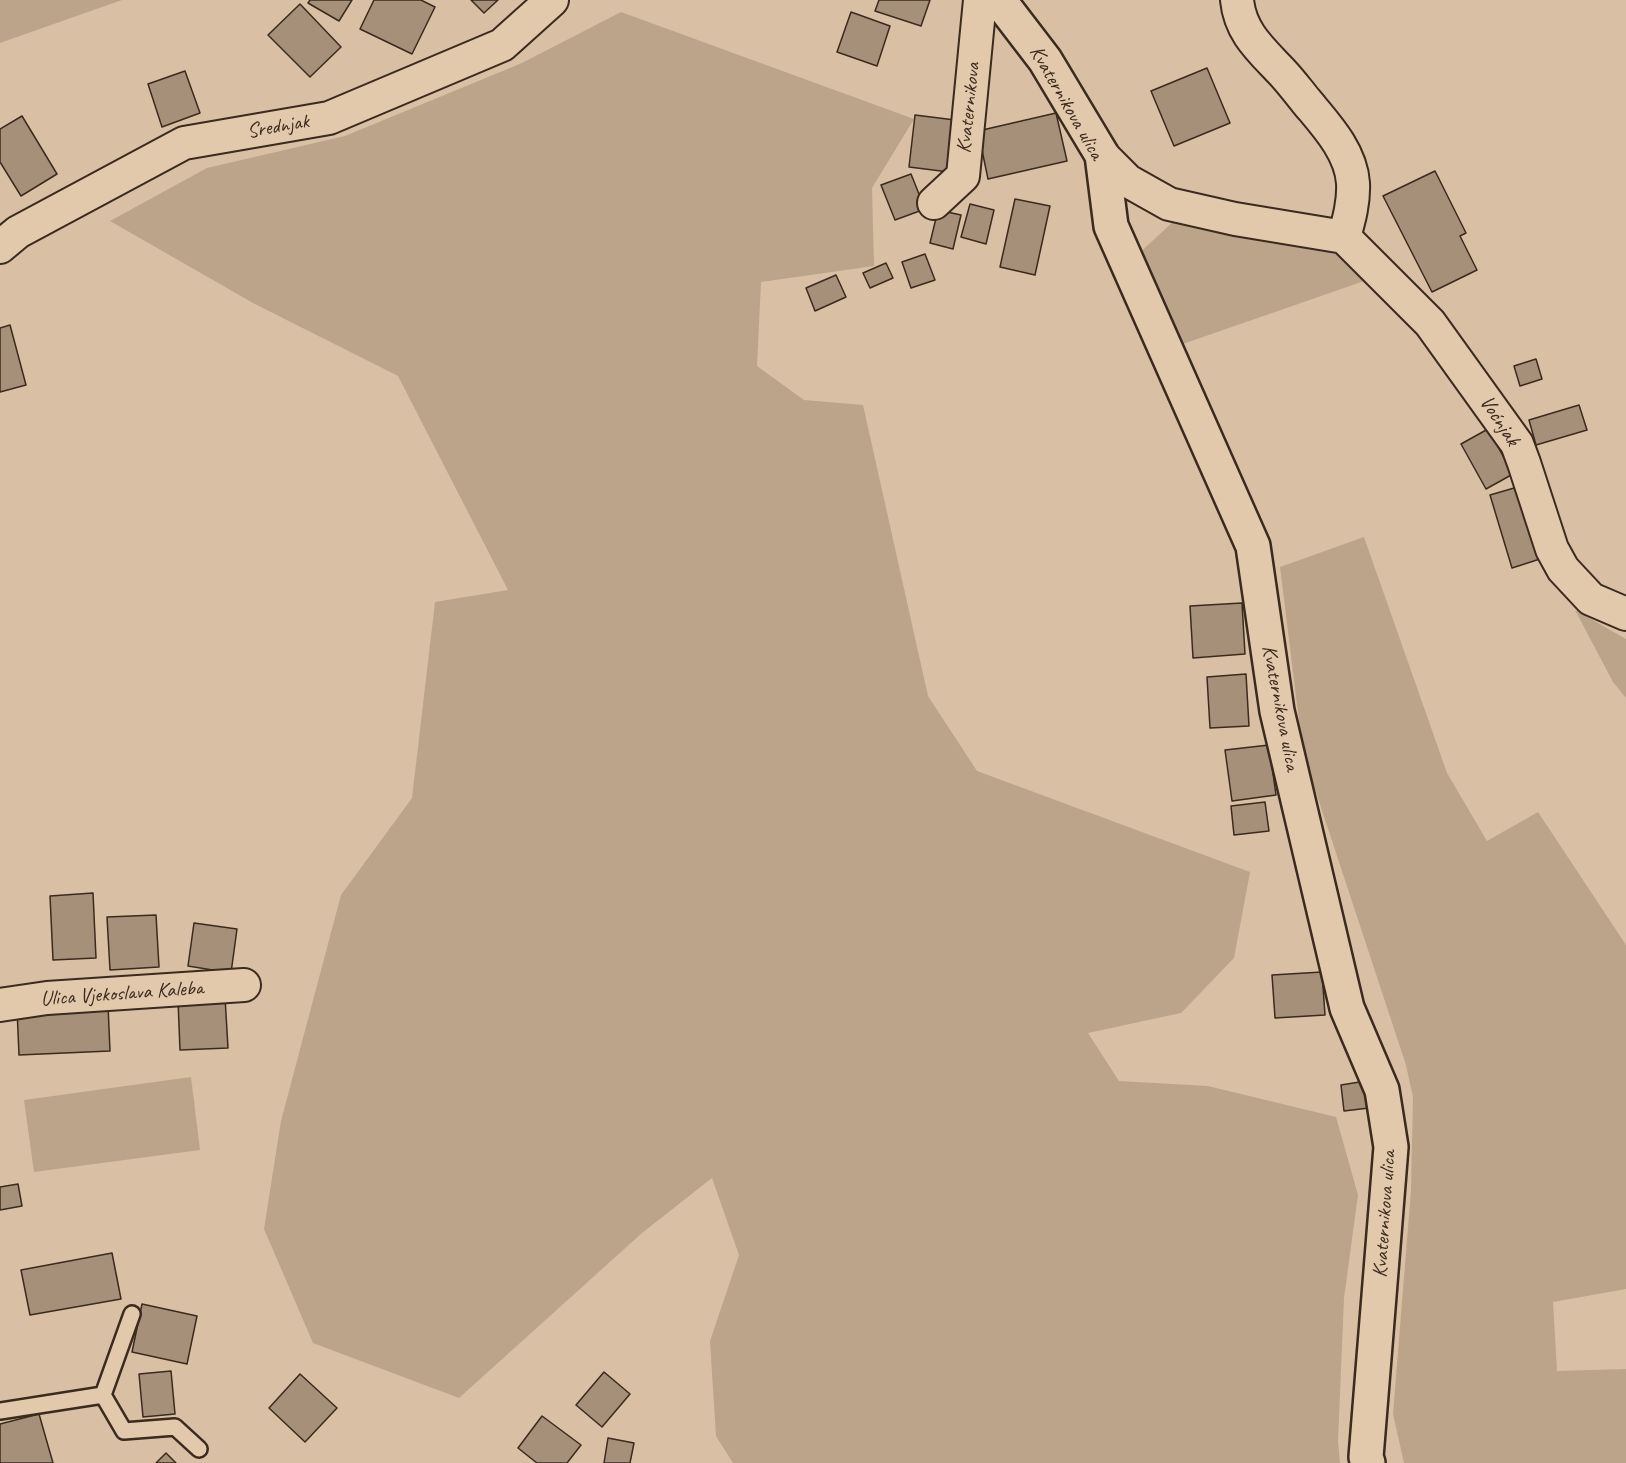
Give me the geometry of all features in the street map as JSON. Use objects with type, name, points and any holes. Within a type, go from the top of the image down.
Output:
[{"type":"street","name":"Srednjak","points":[[0,246],[18,232],[184,143],[329,118],[502,45],[552,0]]},
{"type":"street","name":"Kvaternikova","points":[[934,203],[963,176],[980,0]]},
{"type":"street","name":"Kvaternikova ulica","points":[[999,0],[1045,60],[1102,155],[1111,226],[1253,546],[1277,711],[1347,1008],[1382,1090],[1391,1147],[1366,1457],[1368,1463]]},
{"type":"street","points":[[1102,155],[1128,181],[1169,204],[1235,219],[1344,237],[1352,210],[1353,182],[1348,161],[1334,134],[1257,46],[1247,30],[1237,0]]},
{"type":"street","name":"Voćnjak","points":[[1344,237],[1430,323],[1516,444],[1552,549],[1563,569],[1591,599],[1626,614]]},
{"type":"street","name":"Ulica Vjekoslava Kaleba","points":[[0,1005],[47,998],[244,985]]},
{"type":"lane","points":[[132,1314],[104,1395],[124,1431],[175,1427],[199,1449]]},
{"type":"lane","points":[[0,1411],[104,1395]]},
{"type":"shaded area","points":[[0,0],[122,0],[0,43]]},
{"type":"shaded area","points":[[621,12],[914,119],[872,188],[874,266],[761,282],[757,366],[804,400],[863,405],[928,696],[977,771],[1250,872],[1234,958],[1181,1013],[1088,1033],[1119,1081],[1208,1086],[1336,1117],[1358,1195],[1344,1298],[1338,1441],[1340,1463],[733,1463],[716,1436],[710,1341],[739,1255],[712,1178],[642,1233],[459,1398],[313,1343],[264,1229],[281,1121],[341,895],[412,798],[435,602],[508,590],[398,376],[253,303],[110,221],[207,168],[345,136],[522,63]]},
{"type":"shaded area","points":[[1176,219],[1333,251],[1367,280],[1180,345],[1135,257]]},
{"type":"shaded area","points":[[1364,537],[1447,773],[1487,841],[1538,812],[1626,945],[1626,1289],[1553,1302],[1557,1371],[1626,1369],[1626,1463],[1404,1463],[1393,1414],[1411,1190],[1413,1097],[1406,1065],[1303,753],[1280,567]]},
{"type":"shaded area","points":[[1575,610],[1626,639],[1626,698],[1613,682]]},
{"type":"shaded area","points":[[191,1077],[200,1150],[34,1172],[24,1100]]},
{"type":"building","points":[[310,0],[352,0],[339,21],[308,3]]},
{"type":"building","points":[[374,0],[421,0],[435,7],[412,54],[360,29]]},
{"type":"building","points":[[471,0],[498,0],[484,13]]},
{"type":"building","points":[[879,0],[930,0],[921,26],[875,11]]},
{"type":"building","points":[[300,4],[341,47],[310,77],[268,35]]},
{"type":"building","points":[[851,12],[890,26],[877,66],[837,52]]},
{"type":"building","points":[[1207,68],[1230,123],[1174,146],[1151,91]]},
{"type":"building","points":[[185,71],[200,113],[162,127],[148,84]]},
{"type":"building","points":[[1056,113],[1067,161],[988,179],[978,131]]},
{"type":"building","points":[[915,115],[955,120],[949,172],[909,167]]},
{"type":"building","points":[[22,116],[57,174],[21,196],[0,162],[0,129]]},
{"type":"building","points":[[1435,171],[1466,233],[1460,236],[1477,270],[1432,292],[1383,196]]},
{"type":"building","points":[[911,174],[925,209],[895,220],[881,185]]},
{"type":"building","points":[[1015,199],[1050,206],[1035,275],[1000,267]]},
{"type":"building","points":[[970,204],[994,210],[986,244],[961,237]]},
{"type":"building","points":[[938,210],[961,215],[953,249],[930,243]]},
{"type":"building","points":[[925,254],[935,280],[911,288],[902,262]]},
{"type":"building","points":[[886,263],[893,278],[870,288],[863,273]]},
{"type":"building","points":[[836,275],[846,297],[815,311],[806,288]]},
{"type":"building","points":[[10,325],[26,385],[0,392],[0,328]]},
{"type":"building","points":[[1536,359],[1542,379],[1520,386],[1514,366]]},
{"type":"building","points":[[1579,405],[1587,430],[1536,445],[1529,420]]},
{"type":"building","points":[[1488,429],[1513,474],[1486,489],[1461,444]]},
{"type":"building","points":[[1521,486],[1543,558],[1512,568],[1490,495]]},
{"type":"building","points":[[1242,603],[1245,654],[1193,658],[1190,606]]},
{"type":"building","points":[[1246,674],[1249,726],[1210,728],[1207,677]]},
{"type":"building","points":[[1269,745],[1276,795],[1232,801],[1225,750]]},
{"type":"building","points":[[1265,802],[1269,831],[1234,835],[1231,806]]},
{"type":"building","points":[[93,893],[96,958],[53,960],[50,896]]},
{"type":"building","points":[[156,915],[159,967],[110,970],[107,917]]},
{"type":"building","points":[[194,923],[237,929],[231,973],[188,966]]},
{"type":"building","points":[[1322,972],[1325,1015],[1275,1018],[1272,975]]},
{"type":"building","points":[[225,997],[228,1048],[180,1050],[178,1000]]},
{"type":"building","points":[[108,1005],[110,1051],[19,1055],[17,1009]]},
{"type":"building","points":[[1366,1081],[1369,1108],[1344,1111],[1341,1085]]},
{"type":"building","points":[[18,1184],[22,1206],[0,1210],[0,1187]]},
{"type":"building","points":[[112,1253],[121,1299],[30,1315],[21,1270]]},
{"type":"building","points":[[142,1304],[197,1316],[187,1364],[132,1352]]},
{"type":"building","points":[[171,1371],[175,1414],[143,1417],[139,1374]]},
{"type":"building","points":[[604,1372],[630,1394],[602,1427],[576,1405]]},
{"type":"building","points":[[300,1374],[337,1408],[305,1442],[269,1408]]},
{"type":"building","points":[[39,1414],[53,1463],[0,1463],[0,1424]]},
{"type":"building","points":[[542,1416],[581,1445],[567,1463],[537,1463],[518,1448]]},
{"type":"building","points":[[608,1438],[634,1443],[630,1463],[604,1463]]},
{"type":"building","points":[[166,1453],[176,1463],[156,1463]]}]
